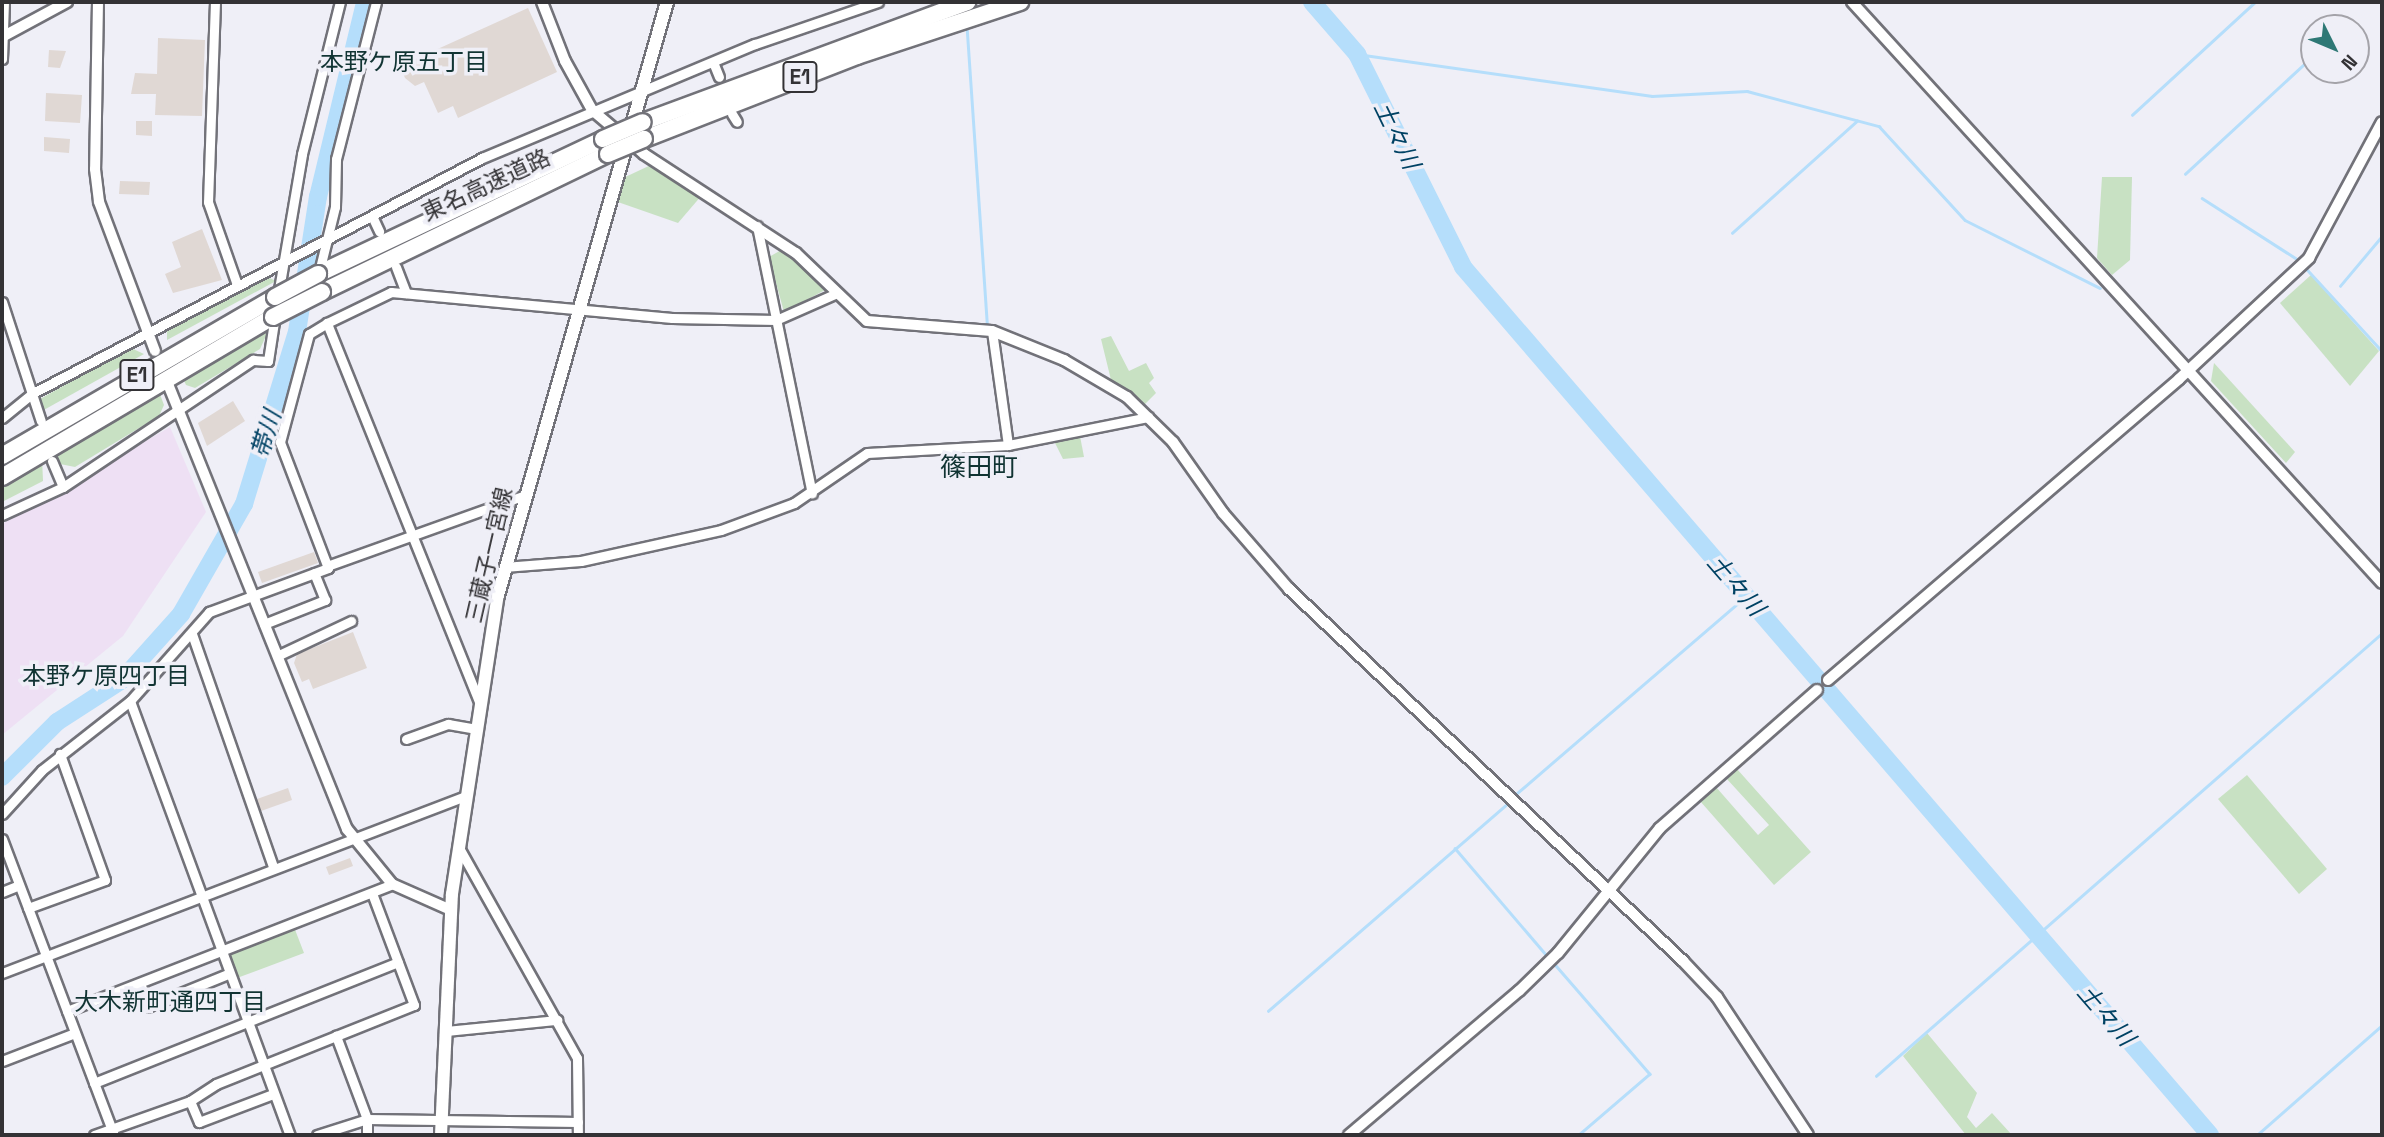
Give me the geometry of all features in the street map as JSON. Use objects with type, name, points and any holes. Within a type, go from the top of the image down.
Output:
[{"type":"highway","name":"東名高速道路","points":[[2,456],[318,274],[643,130],[960,10],[1020,2]]},
{"type":"highway","name":"東名高速道路","points":[[2,477],[272,317],[606,147]]},
{"type":"main road","name":"三蔵子一宮線","points":[[441,1135],[451,910],[458,846],[504,567],[576,309],[667,2]]},
{"type":"street","points":[[2,59],[4,2]]},
{"type":"street","points":[[2,36],[67,2]]},
{"type":"street","points":[[98,2],[95,169],[99,202],[155,351]]},
{"type":"street","points":[[215,2],[208,202],[237,285]]},
{"type":"street","points":[[2,515],[63,487],[253,360],[268,361],[286,259],[340,2]]},
{"type":"street","points":[[318,274],[327,238],[336,159],[376,2]]},
{"type":"street","points":[[541,2],[592,110],[627,138],[756,224],[858,314],[878,324],[992,331],[1110,385],[1148,417],[1289,589],[1717,998],[1808,1135]]},
{"type":"street","points":[[2,418],[33,393],[286,259],[592,110],[713,62],[878,2]]},
{"type":"street","points":[[1852,2],[2190,369],[2382,583]]},
{"type":"street","points":[[713,62],[719,77]]},
{"type":"street","points":[[1349,1135],[1519,990],[1681,808],[2190,369],[2309,258],[2382,122]]},
{"type":"street","points":[[372,216],[379,231]]},
{"type":"street","points":[[756,224],[812,493]]},
{"type":"street","points":[[396,267],[406,293]]},
{"type":"street","points":[[327,566],[280,442],[309,334],[327,323],[391,292],[576,309],[776,320],[837,293]]},
{"type":"street","points":[[2,302],[41,421]]},
{"type":"street","points":[[327,323],[481,705]]},
{"type":"street","points":[[992,331],[1008,445]]},
{"type":"street","points":[[169,384],[352,837],[392,884],[451,910]]},
{"type":"street","points":[[504,567],[581,561],[661,546],[721,530],[812,493],[867,453],[1008,445],[1148,417]]},
{"type":"street","points":[[52,461],[63,487]]},
{"type":"street","points":[[2,814],[60,754],[130,701],[214,610],[327,566],[523,496]]},
{"type":"street","points":[[264,624],[325,600],[314,573]]},
{"type":"street","points":[[277,656],[351,621]]},
{"type":"street","points":[[191,634],[273,866]]},
{"type":"street","points":[[130,701],[262,1067],[290,1135]]},
{"type":"street","points":[[406,739],[448,724],[477,729]]},
{"type":"street","points":[[28,908],[105,880],[60,754]]},
{"type":"street","points":[[2,973],[273,866],[464,797]]},
{"type":"street","points":[[2,839],[113,1132]]},
{"type":"street","points":[[458,846],[577,1058],[578,1135]]},
{"type":"street","points":[[67,1011],[392,884]]},
{"type":"street","points":[[2,892],[19,885]]},
{"type":"street","points":[[94,1135],[113,1132],[190,1101],[216,1084],[414,1005],[372,893]]},
{"type":"street","points":[[94,1083],[246,1020],[398,962]]},
{"type":"street","points":[[141,983],[149,1006],[228,974]]},
{"type":"street","points":[[446,1031],[557,1020]]},
{"type":"street","points":[[2,1061],[75,1033]]},
{"type":"street","points":[[336,1036],[367,1119],[367,1135]]},
{"type":"street","points":[[190,1101],[199,1122],[273,1094]]},
{"type":"street","points":[[317,1135],[367,1119],[578,1122]]},
{"type":"shaded area","points":[[170,427],[206,512],[123,636],[2,735],[2,524]]},
{"type":"green space","points":[[653,164],[702,195],[678,223],[615,201],[621,179]]},
{"type":"green space","points":[[2102,177],[2132,177],[2130,260],[2112,275],[2097,258]]},
{"type":"green space","points":[[783,249],[827,289],[784,312],[769,257]]},
{"type":"green space","points":[[2311,275],[2379,351],[2350,386],[2280,303]]},
{"type":"green space","points":[[265,276],[276,281],[167,340],[167,327]]},
{"type":"green space","points":[[270,327],[260,349],[195,388],[186,385],[182,376]]},
{"type":"green space","points":[[1111,336],[1129,371],[1146,363],[1154,378],[1149,383],[1156,393],[1143,406],[1111,380],[1101,339]]},
{"type":"green space","points":[[131,348],[144,354],[42,411],[40,399]]},
{"type":"green space","points":[[2214,363],[2295,452],[2286,463],[2211,381]]},
{"type":"green space","points":[[158,389],[164,405],[159,416],[75,467],[60,464],[55,450]]},
{"type":"green space","points":[[1080,436],[1084,457],[1063,459],[1054,441]]},
{"type":"green space","points":[[42,458],[43,481],[2,502],[2,483]]},
{"type":"green space","points":[[1737,769],[1811,852],[1774,885],[1700,801],[1716,787],[1758,835],[1769,825],[1726,778]]},
{"type":"green space","points":[[2247,775],[2327,869],[2299,894],[2218,799]]},
{"type":"green space","points":[[294,927],[304,953],[237,978],[228,951]]},
{"type":"green space","points":[[1927,1033],[1977,1093],[1967,1117],[1976,1128],[1992,1113],[2012,1135],[1966,1135],[1903,1056]]},
{"type":"building","points":[[528,8],[557,72],[458,118],[453,106],[438,113],[424,82],[415,86],[405,78],[400,66]]},
{"type":"building","points":[[158,38],[205,40],[202,116],[155,115],[156,94],[131,94],[135,73],[157,74]]},
{"type":"building","points":[[49,50],[66,51],[60,68],[48,67]]},
{"type":"building","points":[[46,93],[82,95],[80,123],[45,121]]},
{"type":"building","points":[[136,121],[152,121],[152,136],[136,135]]},
{"type":"building","points":[[44,137],[70,139],[69,153],[44,151]]},
{"type":"building","points":[[120,181],[150,182],[149,195],[119,194]]},
{"type":"building","points":[[202,229],[222,280],[173,293],[165,274],[181,267],[172,242]]},
{"type":"building","points":[[233,401],[245,421],[207,446],[198,423]]},
{"type":"building","points":[[314,552],[318,563],[262,583],[258,572]]},
{"type":"building","points":[[353,632],[367,668],[313,689],[309,679],[302,682],[294,663],[297,654]]},
{"type":"building","points":[[288,788],[292,800],[261,811],[257,799]]},
{"type":"building","points":[[350,858],[353,866],[329,875],[326,867]]},
{"type":"waterway","name":"帯川","points":[[2,777],[57,722],[122,680],[181,614],[244,504],[297,332],[318,197],[365,2]]},
{"type":"waterway","name":"土々川","points":[[1312,2],[1357,54],[1463,267],[2210,1135]]},
{"type":"waterway","points":[[2132,115],[2255,2]]},
{"type":"waterway","points":[[967,26],[987,322]]},
{"type":"waterway","points":[[1357,54],[1652,96],[1747,91],[1879,126],[1965,220],[2100,288]]},
{"type":"waterway","points":[[2185,174],[2300,68]]},
{"type":"waterway","points":[[1732,233],[1857,121]]},
{"type":"waterway","points":[[2202,198],[2300,261]]},
{"type":"waterway","points":[[2340,286],[2382,236]]},
{"type":"waterway","points":[[2304,266],[2382,351]]},
{"type":"waterway","points":[[1516,794],[1738,603]]},
{"type":"waterway","points":[[1876,1076],[2382,633]]},
{"type":"waterway","points":[[1268,1011],[1506,805]]},
{"type":"waterway","points":[[1455,848],[1548,957]]},
{"type":"waterway","points":[[467,853],[581,1058]]},
{"type":"waterway","points":[[1553,962],[1650,1074],[1579,1135]]},
{"type":"waterway","points":[[2257,1135],[2382,1025]]},
{"type":"waterway","points":[[582,1083],[583,1135]]},
{"type":"district","name":"本野ケ原五丁目","points":[[404,62]]},
{"type":"district","name":"篠田町","points":[[979,468]]},
{"type":"district","name":"本野ケ原四丁目","points":[[106,676]]},
{"type":"district","name":"大木新町通四丁目","points":[[170,1002]]}]
